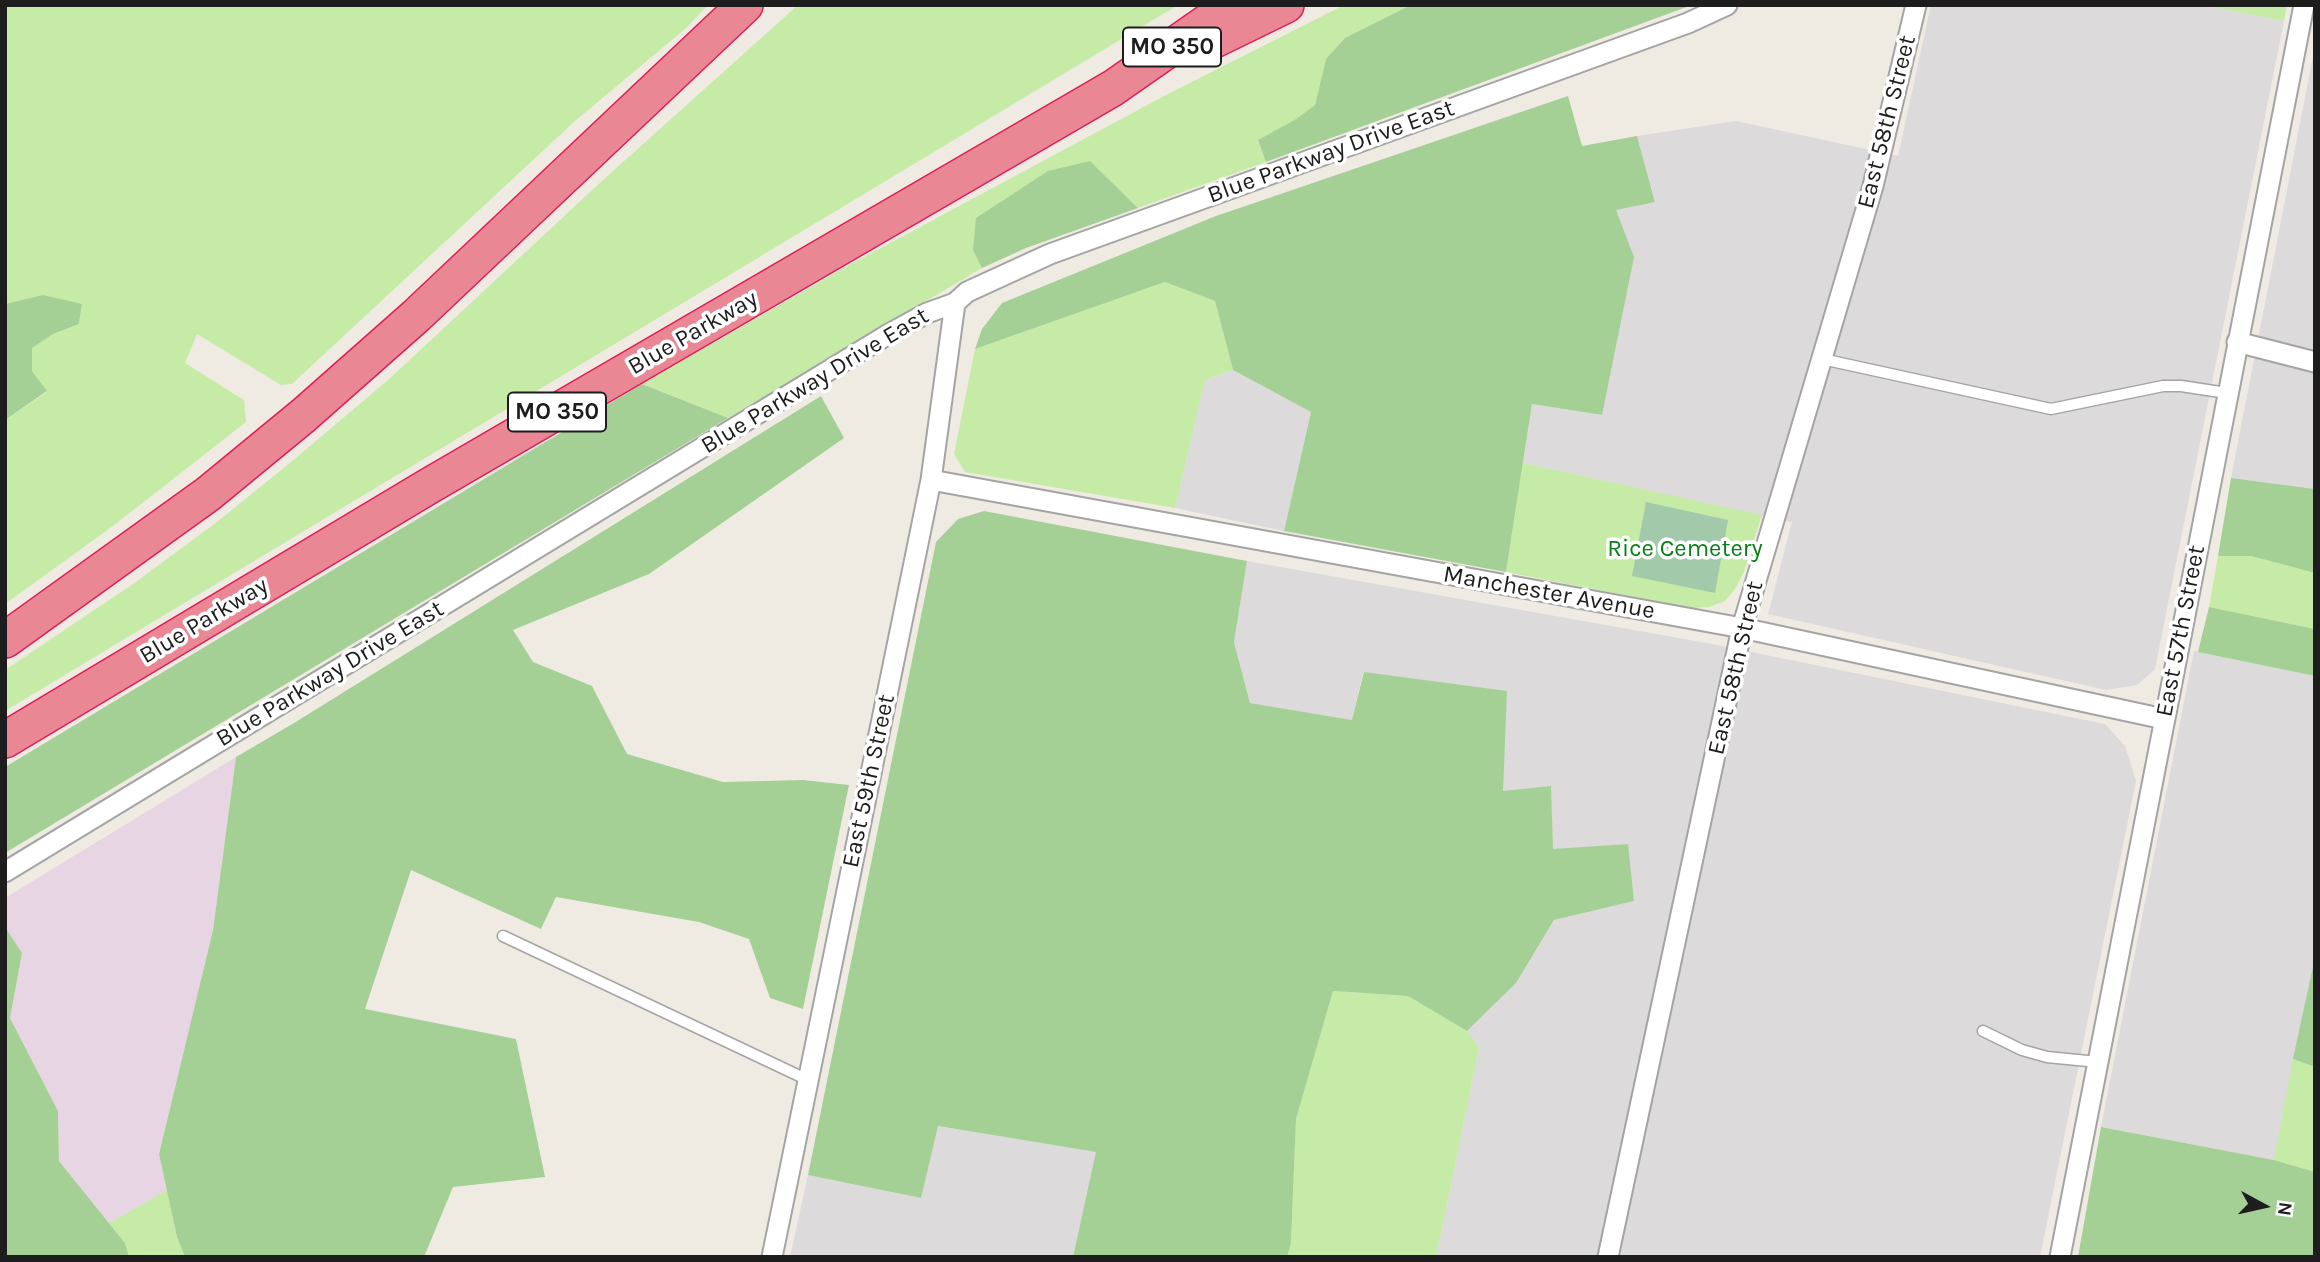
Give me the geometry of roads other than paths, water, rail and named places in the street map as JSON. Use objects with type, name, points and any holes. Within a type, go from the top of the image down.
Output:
[{"type":"highway","points":[[5,640],[208,494],[304,415],[416,316],[745,5]]},
{"type":"highway","name":"Blue Parkway","points":[[5,740],[429,486],[1113,88],[1232,5]]},
{"type":"highway","points":[[1113,88],[1286,5]]},
{"type":"street","name":"Blue Parkway Drive East","points":[[5,872],[887,335],[927,313],[955,303],[967,292],[1050,254],[1688,23],[1727,5]]},
{"type":"street","name":"East 58th Street","points":[[1608,1257],[1742,628],[1873,187],[1916,5]]},
{"type":"street","name":"East 57th Street","points":[[2060,1257],[2304,5]]},
{"type":"street","name":"East 59th Street","points":[[772,1257],[931,480],[955,303]]},
{"type":"street","points":[[2237,342],[2315,362]]},
{"type":"street","name":"Manchester Avenue","points":[[931,480],[1742,628],[2164,719]]},
{"type":"lane","points":[[1822,359],[2051,409],[2162,386],[2227,393]]},
{"type":"lane","points":[[503,936],[808,1080]]},
{"type":"lane","points":[[1983,1031],[2022,1050],[2047,1057],[2098,1062]]},
{"type":"park label","name":"Rice Cemetery","points":[[1685,549]]}]
